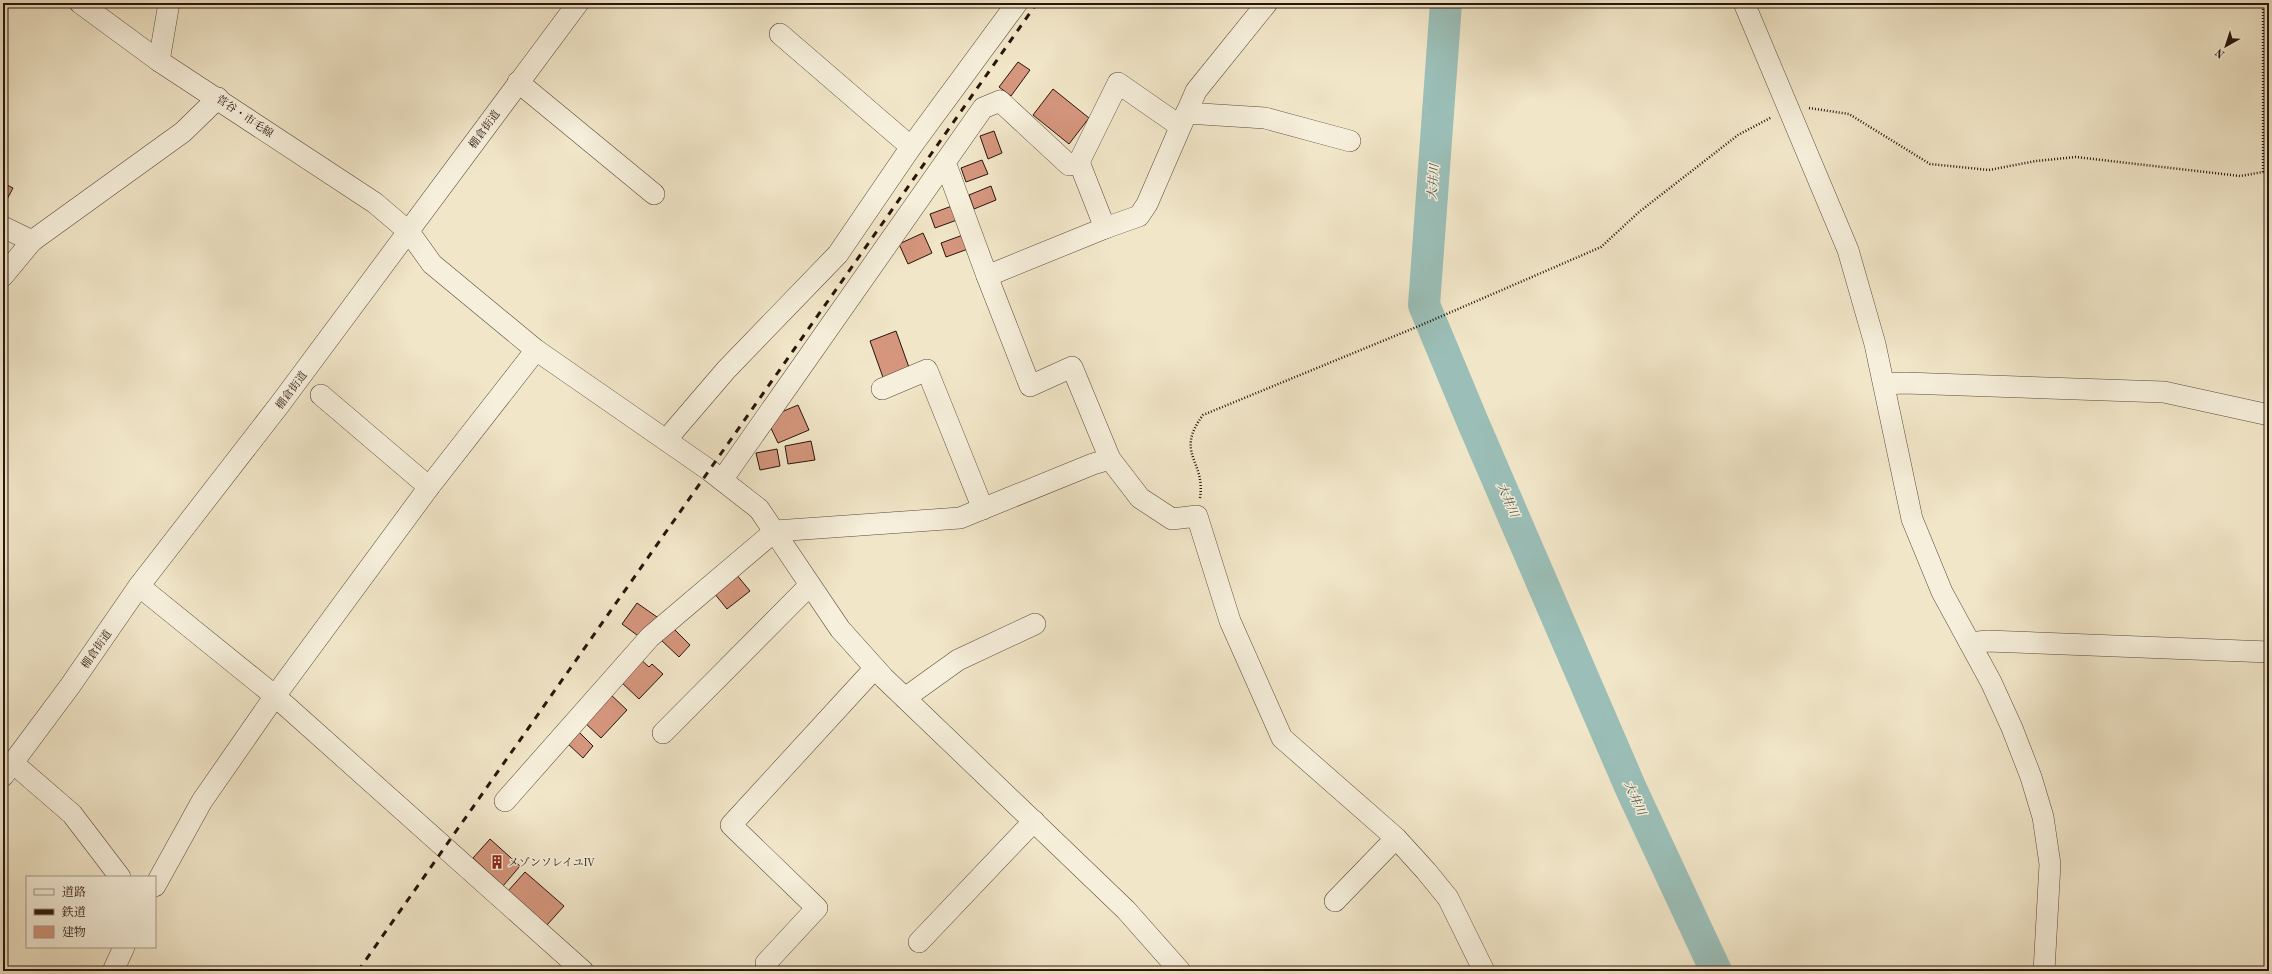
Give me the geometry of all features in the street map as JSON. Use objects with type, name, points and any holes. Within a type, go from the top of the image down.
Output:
[{"type":"street","name":"菅谷・市毛線","points":[[80,3],[159,61],[218,98],[375,202],[409,232],[432,264],[536,350],[666,440],[722,480],[759,509],[775,531],[809,586],[840,629],[875,668],[1126,910],[1180,971]]},
{"type":"street","points":[[159,61],[169,3]]},
{"type":"street","name":"棚倉街道","points":[[8,769],[70,686],[139,586],[280,404],[578,3]]},
{"type":"street","points":[[666,440],[726,370],[838,254],[911,147],[1017,3]]},
{"type":"street","points":[[987,276],[1105,228],[1139,216],[1147,204],[1196,91],[1267,3]]},
{"type":"street","points":[[1744,3],[1848,250],[1875,344],[1912,519],[1942,592],[1970,643],[2012,728],[2031,777],[2043,816],[2050,864],[2044,971]]},
{"type":"street","points":[[780,34],[911,147]]},
{"type":"street","points":[[518,82],[654,194]]},
{"type":"street","points":[[722,480],[983,108],[1000,101],[1069,165],[1079,162],[1118,83],[1183,119],[1265,118],[1350,141]]},
{"type":"street","points":[[3,276],[32,241],[183,132],[218,98]]},
{"type":"street","points":[[945,162],[1030,386],[1072,368],[1110,459],[1140,498],[1172,519],[1197,516],[1230,621],[1282,738],[1396,838],[1448,898],[1484,971]]},
{"type":"street","points":[[1079,162],[1105,228]]},
{"type":"street","points":[[3,227],[32,241]]},
{"type":"street","points":[[156,884],[202,801],[275,696],[429,487],[536,350]]},
{"type":"street","points":[[882,389],[927,370],[983,509]]},
{"type":"street","points":[[1884,384],[1905,383],[2164,392],[2269,415]]},
{"type":"street","points":[[321,395],[429,487]]},
{"type":"street","points":[[505,801],[650,637],[775,531],[960,518],[1093,464],[1110,459]]},
{"type":"street","points":[[139,586],[275,696],[583,971]]},
{"type":"street","points":[[663,732],[809,586]]},
{"type":"street","points":[[905,698],[958,660],[1035,624]]},
{"type":"street","points":[[1970,643],[1987,641],[2269,652]]},
{"type":"street","points":[[766,963],[817,908],[731,825],[875,668]]},
{"type":"street","points":[[8,769],[72,814],[119,876]]},
{"type":"street","points":[[919,942],[1034,822]]},
{"type":"street","points":[[1335,902],[1396,838]]},
{"type":"street","points":[[113,971],[124,948]]},
{"type":"path","points":[[2262,3],[2263,173]]},
{"type":"path","points":[[1197,516],[1202,487],[1189,443],[1193,430],[1203,416],[1419,326],[1601,247],[1639,212],[1738,135],[1788,110],[1805,108],[1849,114],[1930,164],[1989,170],[2036,161],[2076,157],[2240,176],[2269,171]]},
{"type":"building","points":[[1018,62],[1030,70],[1011,96],[999,87]]},
{"type":"building","points":[[1053,89],[1089,118],[1069,144],[1033,115]]},
{"type":"building","points":[[994,131],[1002,153],[988,159],[980,136]]},
{"type":"building","points":[[982,160],[988,174],[966,182],[961,168]]},
{"type":"building","points":[[3,183],[13,188],[3,207]]},
{"type":"building","points":[[991,186],[996,200],[974,209],[969,195]]},
{"type":"building","points":[[952,206],[957,220],[935,228],[930,214]]},
{"type":"building","points":[[923,233],[932,253],[908,264],[899,244]]},
{"type":"building","points":[[963,235],[968,249],[946,257],[941,243]]},
{"type":"building","points":[[896,331],[911,373],[885,383],[870,341]]},
{"type":"building","points":[[798,405],[809,430],[778,443],[769,424],[772,416]]},
{"type":"building","points":[[811,441],[815,460],[788,464],[785,446]]},
{"type":"building","points":[[777,449],[780,466],[760,470],[756,453]]},
{"type":"building","points":[[736,574],[750,591],[727,609],[714,593]]},
{"type":"building","points":[[637,603],[657,617],[641,638],[622,624]]},
{"type":"building","points":[[672,627],[690,645],[679,657],[660,639]]},
{"type":"building","points":[[639,658],[649,667],[652,664],[663,674],[639,699],[619,680]]},
{"type":"building","points":[[609,693],[627,710],[601,738],[583,721]]},
{"type":"building","points":[[578,731],[593,746],[583,758],[567,743]]},
{"type":"building","name":"メゾンソレイユⅣ","points":[[490,839],[520,866],[503,886],[473,858]]},
{"type":"building","points":[[525,872],[564,906],[547,925],[508,891]]},
{"type":"waterway","name":"大井川","points":[[1446,3],[1424,305],[1474,425],[1632,791],[1716,971]]},
{"type":"railway","points":[[358,971],[1037,3]]},
{"type":"place","name":"メゾンソレイユⅣ","points":[[497,862]]}]
